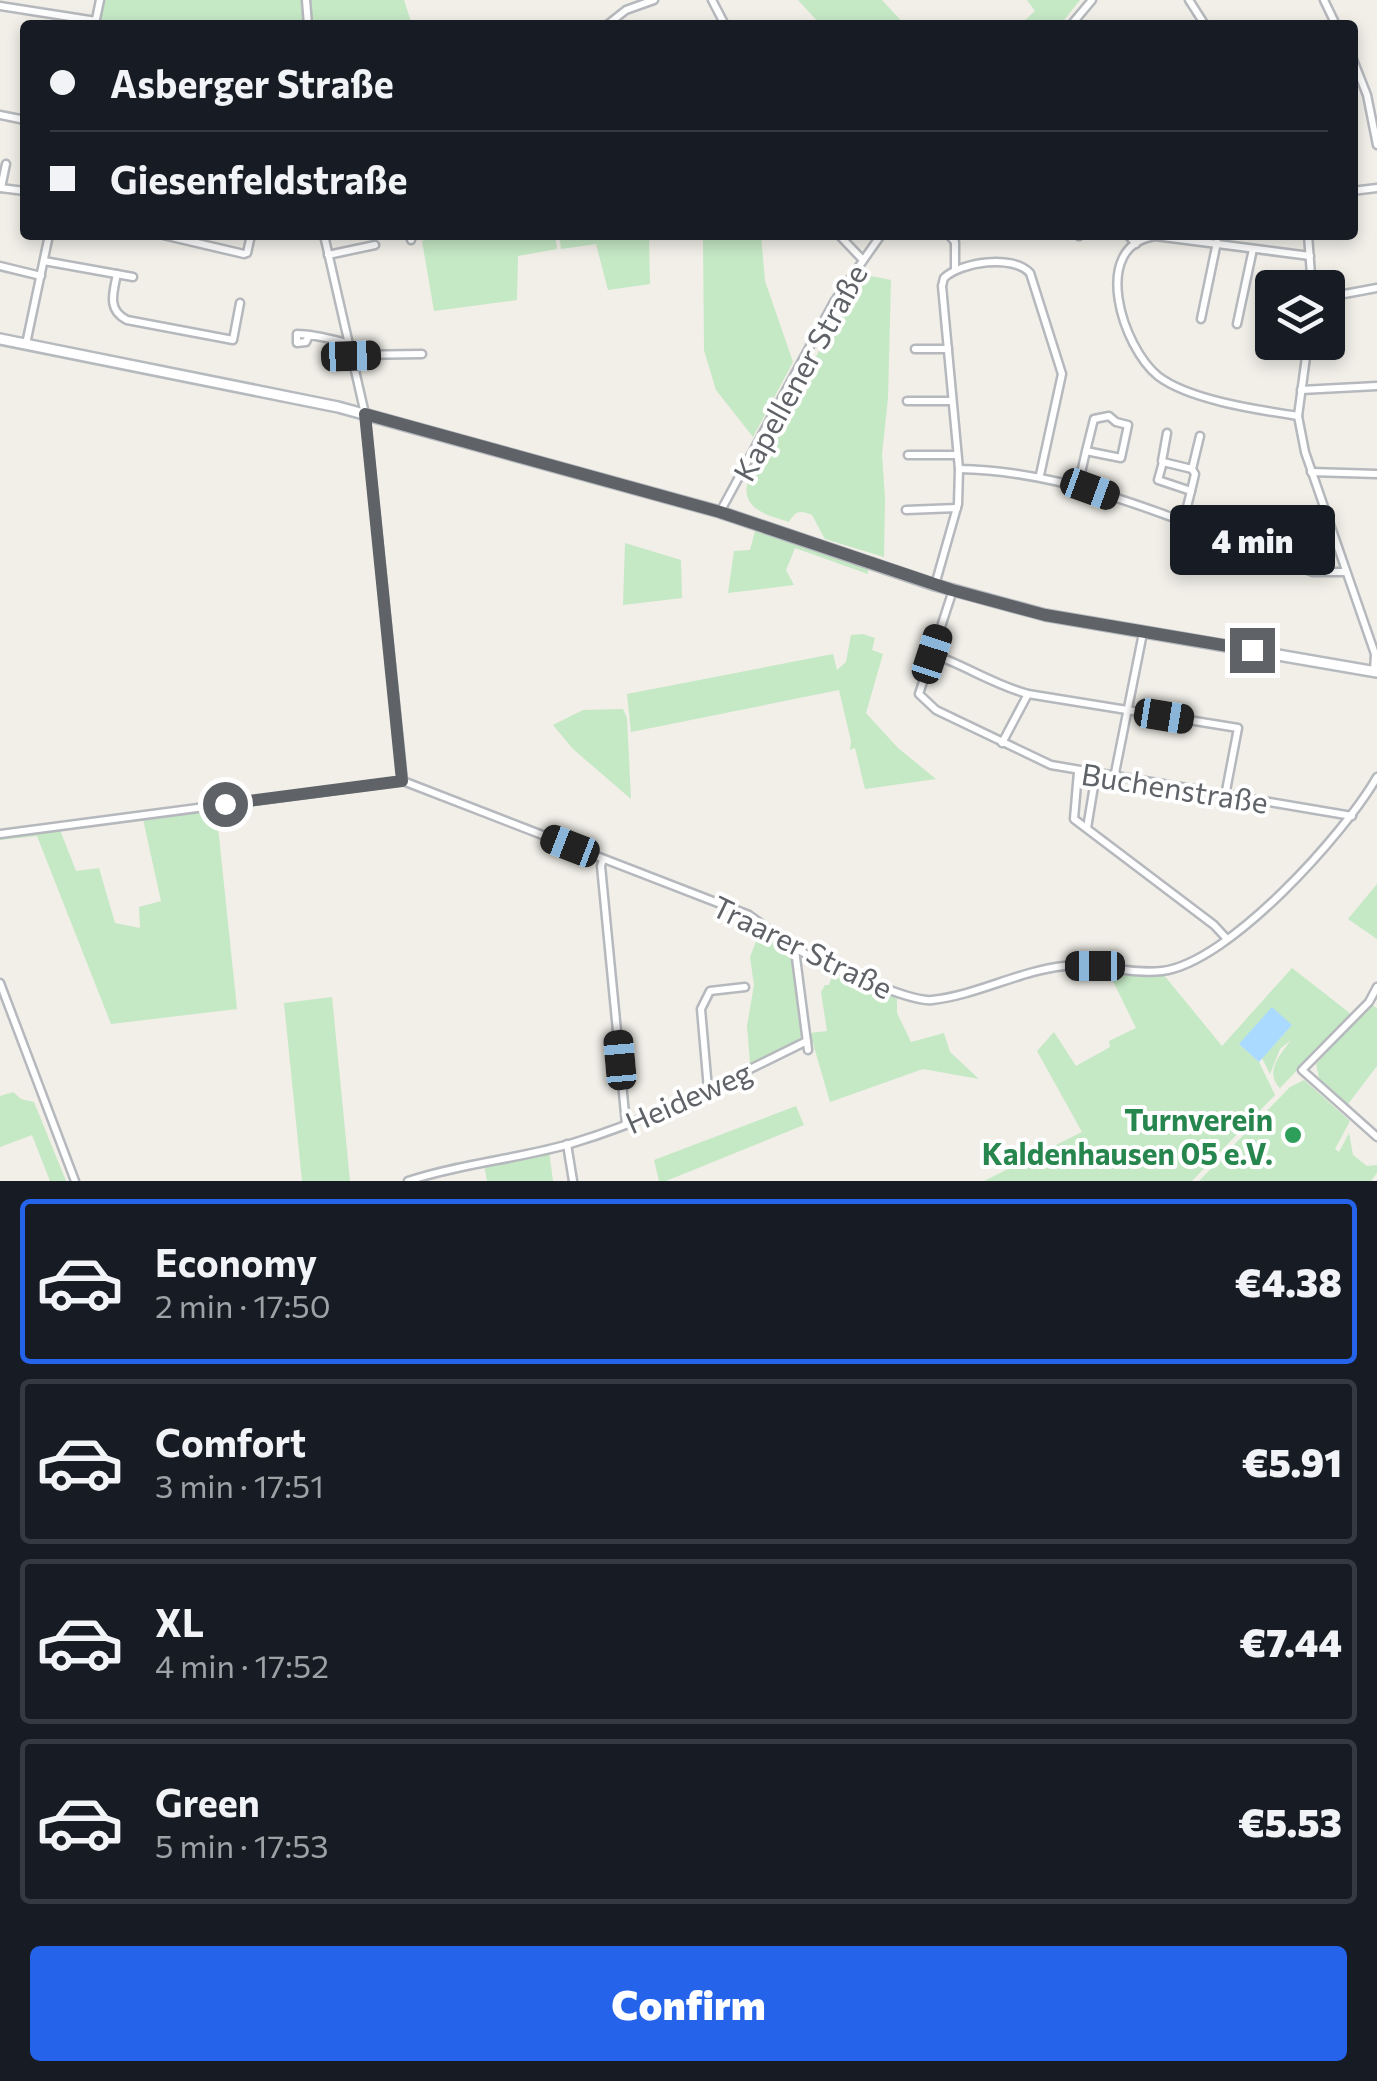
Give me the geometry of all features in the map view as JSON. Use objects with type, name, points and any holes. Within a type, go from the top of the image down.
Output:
[{"type":"main road","points":[[0,339],[369,415],[720,512],[935,585],[1045,615],[1375,672]]},
{"type":"street","points":[[613,20],[626,10],[654,0]]},
{"type":"street","points":[[1075,20],[1092,0]]},
{"type":"street","points":[[0,6],[78,20]]},
{"type":"street","points":[[1358,72],[1367,95],[1377,145]]},
{"type":"street","points":[[0,188],[6,164]]},
{"type":"street","points":[[26,344],[48,240]]},
{"type":"street","points":[[186,240],[247,253],[250,240]]},
{"type":"street","points":[[0,834],[402,781],[369,415],[347,343],[325,240]]},
{"type":"street","points":[[844,240],[862,259]]},
{"type":"street","name":"Kapellener Straße","points":[[720,512],[834,302],[877,240]]},
{"type":"street","points":[[953,240],[956,270]]},
{"type":"street","points":[[1132,240],[1136,244]]},
{"type":"street","points":[[1146,240],[1136,244],[1120,267],[1117,298],[1140,353],[1158,376],[1232,403],[1298,416]]},
{"type":"street","points":[[1197,240],[1310,256]]},
{"type":"street","points":[[1308,240],[1311,270]]},
{"type":"street","points":[[1201,319],[1218,242]]},
{"type":"street","points":[[328,255],[375,244]]},
{"type":"street","points":[[1236,324],[1254,249]]},
{"type":"street","points":[[44,261],[132,277]]},
{"type":"street","points":[[935,585],[957,508],[959,469],[942,286],[944,278],[956,270],[1005,263],[1026,267],[1030,272],[1062,374],[1040,475]]},
{"type":"street","points":[[0,266],[41,276]]},
{"type":"street","points":[[117,274],[112,301],[115,311],[127,320],[233,340],[240,303]]},
{"type":"street","points":[[1345,294],[1377,288]]},
{"type":"street","points":[[309,335],[347,343]]},
{"type":"street","points":[[915,350],[948,349]]},
{"type":"street","points":[[351,356],[422,354]]},
{"type":"street","points":[[1305,360],[1298,416],[1311,472],[1375,654],[1375,672]]},
{"type":"street","points":[[1301,390],[1377,386]]},
{"type":"street","points":[[907,401],[952,401]]},
{"type":"street","points":[[1078,486],[1086,450],[1094,419],[1108,416],[1128,425],[1121,458],[1086,450]]},
{"type":"street","points":[[1168,433],[1158,480],[1191,491]]},
{"type":"street","points":[[1192,468],[1200,436]]},
{"type":"street","points":[[908,455],[958,455]]},
{"type":"street","points":[[1163,462],[1192,468],[1196,474],[1183,524]]},
{"type":"street","points":[[959,469],[1040,475],[1313,572],[1346,572]]},
{"type":"street","points":[[1311,472],[1377,474]]},
{"type":"street","points":[[906,510],[957,508]]},
{"type":"street","name":"Buchenstraße","points":[[952,590],[921,686],[922,699],[936,710],[1051,765],[1078,772],[1352,816]]},
{"type":"street","points":[[1114,778],[1142,633]]},
{"type":"street","points":[[932,654],[1028,694],[1238,728],[1224,796]]},
{"type":"street","points":[[1002,743],[1028,694]]},
{"type":"street","points":[[1078,772],[1074,819],[1227,939]]},
{"type":"street","points":[[1087,828],[1096,774]]},
{"type":"street","name":"Traarer Straße","points":[[402,781],[749,915],[795,949],[922,1001],[1067,966],[1164,971],[1196,960],[1276,898],[1352,816],[1377,776]]},
{"type":"street","points":[[603,858],[626,1124]]},
{"type":"street","name":"Heideweg","points":[[408,1181],[446,1168],[566,1144],[626,1124],[807,1045],[795,949]]},
{"type":"street","points":[[0,983],[75,1181]]},
{"type":"street","points":[[708,1089],[701,1009],[704,998],[710,991],[746,987]]},
{"type":"street","points":[[1377,987],[1369,1002],[1302,1070],[1377,1137]]},
{"type":"street","points":[[566,1144],[572,1181]]},
{"type":"green space","points":[[103,0],[404,0],[410,20],[98,20]]},
{"type":"green space","points":[[798,0],[882,0],[900,20],[816,20]]},
{"type":"green space","points":[[1027,0],[1080,0],[1064,20],[1025,20],[1035,11]]},
{"type":"green space","points":[[556,240],[557,249],[518,256],[517,300],[434,311],[422,241]]},
{"type":"green space","points":[[560,240],[649,240],[650,284],[608,290],[596,244],[561,249]]},
{"type":"green space","points":[[703,240],[761,240],[765,281],[793,362],[753,437],[716,390],[704,350]]},
{"type":"green space","points":[[861,274],[891,280],[888,398],[882,454],[884,557],[825,539],[812,515],[804,512],[798,512],[789,522],[764,513],[752,504],[747,491],[748,481]]},
{"type":"green space","points":[[755,531],[868,569],[868,574],[795,548],[786,570],[794,585],[728,593],[734,551],[750,550]]},
{"type":"green space","points":[[625,543],[681,560],[682,598],[623,605]]},
{"type":"green space","points":[[851,635],[875,638],[872,650],[883,654],[866,713],[898,748],[936,779],[865,789],[855,748],[850,750],[839,690],[631,732],[627,694],[833,654],[837,670],[846,662]]},
{"type":"green space","points":[[623,709],[627,718],[631,799],[573,749],[553,725],[583,710]]},
{"type":"green space","points":[[216,808],[237,1009],[111,1024],[37,836],[0,837],[60,830],[76,871],[99,868],[115,923],[140,928],[139,907],[161,901],[143,819]]},
{"type":"green space","points":[[1377,884],[1377,939],[1348,919]]},
{"type":"green space","points":[[762,926],[792,954],[801,1037],[750,1063],[747,1026],[754,985],[750,957]]},
{"type":"green space","points":[[1292,968],[1351,1014],[1280,1088],[1274,1070],[1291,1040],[1280,1049],[1270,1074],[1262,1058],[1292,1025],[1239,1044],[1259,1062],[1275,1095],[1192,1181],[984,1181],[1082,1132],[1037,1051],[1054,1032],[1076,1066],[1110,1047],[1109,1041],[1136,1028],[1108,971],[1163,974],[1222,1046]]},
{"type":"green space","points":[[834,970],[897,995],[897,1013],[911,1042],[944,1033],[950,1052],[979,1079],[923,1069],[830,1102],[810,1033],[827,1031],[821,992],[829,985]]},
{"type":"green space","points":[[332,997],[350,1181],[302,1181],[284,1003]]},
{"type":"green space","points":[[1371,1005],[1377,1008],[1377,1066],[1348,1104],[1319,1078],[1316,1064]]},
{"type":"green space","name":"Turnverein Kaldenhausen 05 e.V.","points":[[1304,1080],[1350,1121],[1335,1149],[1339,1152],[1349,1133],[1353,1155],[1367,1166],[1377,1165],[1371,1181],[1199,1181],[1290,1087]]},
{"type":"green space","points":[[13,1092],[34,1102],[66,1181],[50,1181],[32,1135],[0,1147],[0,1096]]},
{"type":"green space","points":[[796,1106],[804,1125],[659,1181],[654,1160]]},
{"type":"green space","points":[[549,1151],[553,1181],[487,1181],[484,1165]]},
{"type":"water","points":[[1272,1007],[1292,1025],[1259,1062],[1239,1044]]},
{"type":"place","name":"Turnverein Kaldenhausen 05 e.V.","points":[[1293,1135]]},
{"type":"route","points":[[225,804],[402,781],[365,414],[720,512],[952,590],[1045,615],[1252,650]]}]
